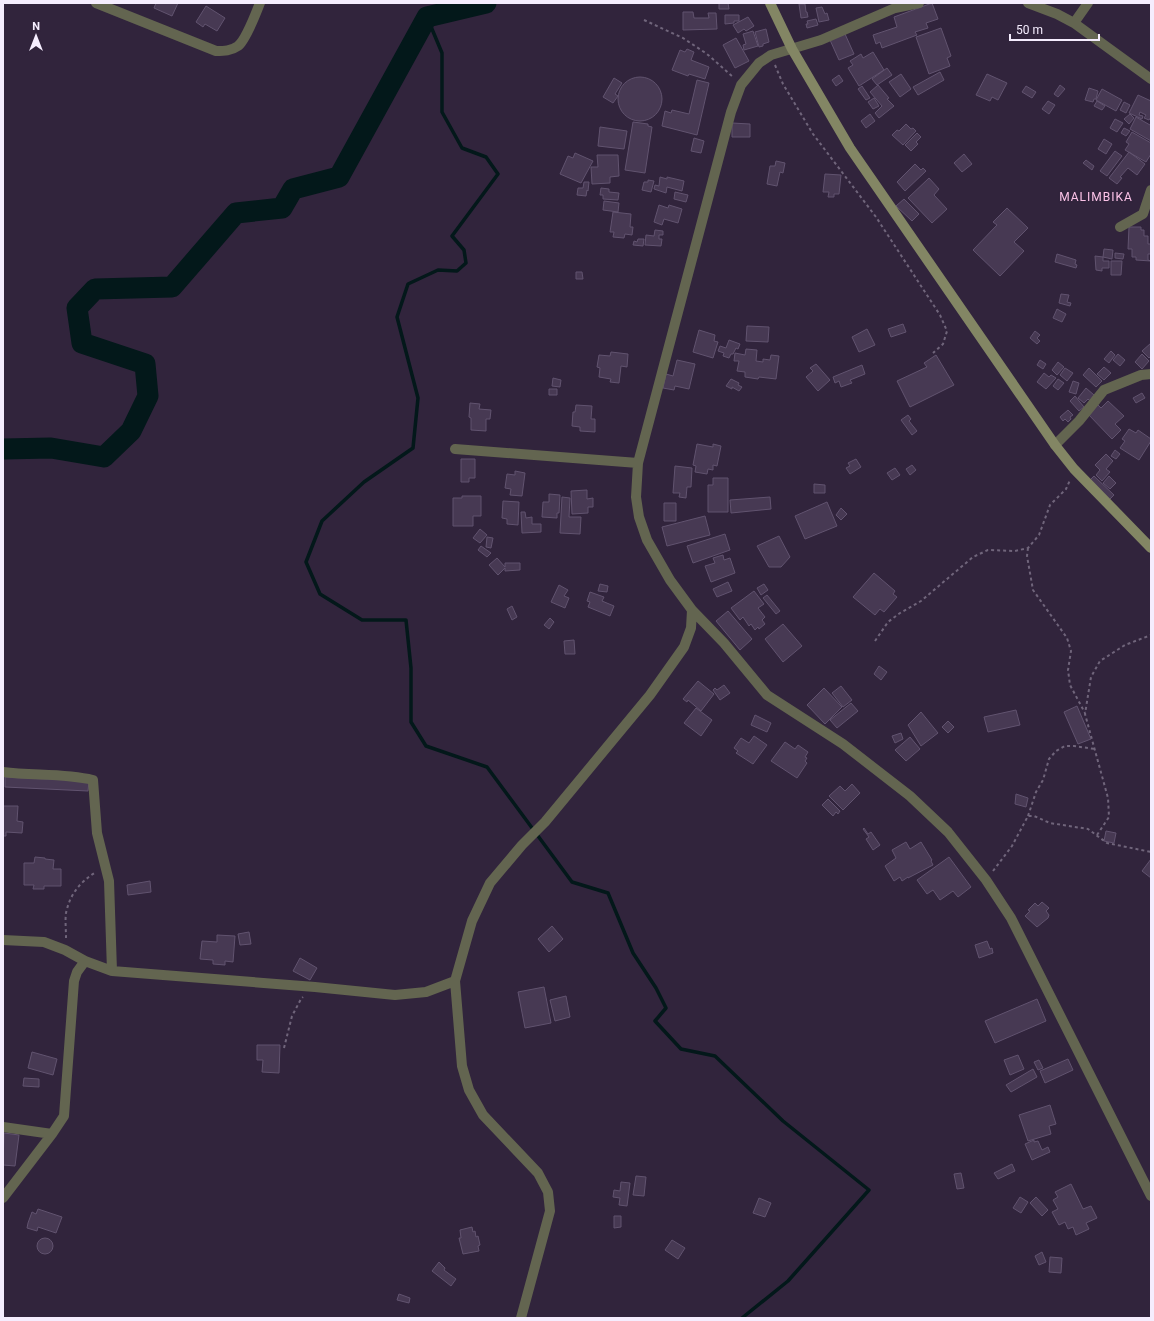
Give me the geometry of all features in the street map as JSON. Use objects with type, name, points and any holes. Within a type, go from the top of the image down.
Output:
[{"type":"main road","points":[[770,3],[792,49],[850,148],[1054,445],[1074,469],[1151,548]]},
{"type":"street","points":[[96,3],[216,51],[228,50],[238,45],[248,30],[260,3]]},
{"type":"street","points":[[920,3],[896,8],[821,40],[771,54],[759,64],[741,85],[731,112],[638,463],[636,497],[639,517],[647,540],[670,580],[692,610],[724,643],[767,696],[844,744],[910,796],[948,832],[986,880],[1011,918],[1151,1196]]},
{"type":"street","points":[[1028,3],[1057,14],[1074,23],[1151,79]]},
{"type":"street","points":[[1046,3],[1057,14]]},
{"type":"street","points":[[1074,23],[1088,3]]},
{"type":"street","points":[[1120,227],[1143,214],[1151,190]]},
{"type":"street","points":[[1054,445],[1079,421],[1104,390],[1141,375],[1151,374]]},
{"type":"street","points":[[455,449],[638,463]]},
{"type":"street","points":[[521,1318],[550,1211],[548,1192],[538,1173],[483,1115],[469,1090],[462,1066],[455,981],[472,921],[490,883],[522,844],[545,822],[650,695],[684,647],[691,628],[692,610]]},
{"type":"street","points":[[3,772],[78,777],[93,780],[97,833],[109,881],[112,971]]},
{"type":"street","points":[[3,940],[44,942],[66,950],[85,961],[112,971],[395,995],[426,992],[455,981]]},
{"type":"street","points":[[3,1198],[64,1116],[74,981],[76,972],[85,961]]},
{"type":"street","points":[[3,1127],[52,1134]]},
{"type":"path","points":[[644,20],[683,38],[701,50],[741,85]]},
{"type":"path","points":[[771,54],[783,84],[813,134],[876,217],[940,315],[947,332],[943,344],[933,353]]},
{"type":"path","points":[[1074,469],[1066,489],[1050,505],[1039,535],[1028,548],[1027,556],[1033,590],[1067,638],[1071,650],[1068,670],[1070,685],[1085,714],[1108,798],[1108,817],[1097,835]]},
{"type":"path","points":[[875,641],[888,622],[900,612],[921,601],[973,557],[988,550],[1015,551],[1028,548]]},
{"type":"path","points":[[1085,714],[1091,677],[1100,661],[1125,645],[1151,635]]},
{"type":"path","points":[[986,880],[1012,846],[1028,816],[1036,792],[1044,780],[1049,759],[1056,751],[1065,746],[1095,749]]},
{"type":"path","points":[[1028,816],[1034,816],[1050,823],[1088,829],[1107,843],[1151,852]]},
{"type":"path","points":[[66,950],[66,913],[74,891],[85,879],[105,866]]},
{"type":"path","points":[[284,1048],[292,1016],[301,999],[314,987]]},
{"type":"building","points":[[156,3],[178,3],[172,16],[154,8]]},
{"type":"building","points":[[719,3],[728,3],[729,9],[719,9]]},
{"type":"building","points":[[932,3],[938,19],[926,23],[928,28],[915,32],[917,35],[882,48],[880,42],[876,44],[873,35],[897,27],[894,17]]},
{"type":"building","points":[[799,4],[805,4],[808,17],[801,18]]},
{"type":"building","points":[[206,6],[225,18],[217,31],[205,24],[203,27],[196,22]]},
{"type":"building","points":[[822,7],[825,14],[827,13],[829,20],[819,22],[816,8]]},
{"type":"building","points":[[683,12],[693,12],[694,18],[709,18],[708,13],[716,13],[717,29],[683,30]]},
{"type":"building","points":[[725,15],[739,15],[739,21],[725,24]]},
{"type":"building","points":[[748,17],[754,26],[746,31],[744,29],[738,33],[733,25]]},
{"type":"building","points":[[816,19],[818,25],[807,28],[807,21]]},
{"type":"building","points":[[941,28],[951,56],[947,58],[950,66],[929,74],[916,37]]},
{"type":"building","points":[[766,29],[769,42],[759,47],[755,32]]},
{"type":"building","points":[[753,31],[758,46],[744,50],[743,45],[746,44],[743,34]]},
{"type":"building","points":[[845,34],[854,54],[839,60],[830,40]]},
{"type":"building","points":[[736,38],[749,61],[735,68],[723,45]]},
{"type":"building","points":[[687,49],[694,52],[691,60],[709,67],[705,79],[689,74],[688,76],[672,70],[680,50],[685,52]]},
{"type":"building","points":[[873,52],[884,70],[859,86],[848,68],[853,65],[850,61],[861,54],[863,58]]},
{"type":"building","points":[[887,68],[892,75],[877,85],[872,79]]},
{"type":"building","points":[[940,72],[944,80],[918,95],[913,87]]},
{"type":"building","points":[[901,74],[911,89],[900,97],[889,82]]},
{"type":"building","points":[[987,74],[1007,83],[998,100],[992,97],[990,101],[976,95]]},
{"type":"building","points":[[839,75],[843,81],[836,86],[832,80]]},
{"type":"building","points":[[636,77],[644,77],[656,83],[662,95],[662,103],[656,115],[644,121],[636,121],[624,115],[618,103],[618,95],[624,83]]},
{"type":"building","points":[[614,78],[622,83],[615,94],[618,96],[613,103],[603,97]]},
{"type":"building","points":[[697,80],[709,83],[697,135],[662,126],[665,111],[671,113],[672,110],[689,114]]},
{"type":"building","points":[[878,85],[889,98],[887,99],[894,106],[879,118],[875,113],[882,106],[870,92]]},
{"type":"building","points":[[1060,85],[1065,89],[1058,97],[1054,94]]},
{"type":"building","points":[[862,86],[870,98],[866,100],[858,89]]},
{"type":"building","points":[[1026,86],[1036,92],[1032,98],[1022,92]]},
{"type":"building","points":[[1089,88],[1098,91],[1096,99],[1094,99],[1093,102],[1085,100]]},
{"type":"building","points":[[1102,89],[1122,100],[1116,111],[1096,100]]},
{"type":"building","points":[[1138,95],[1151,101],[1151,117],[1149,120],[1144,118],[1146,115],[1140,112],[1139,115],[1143,116],[1142,119],[1129,113]]},
{"type":"building","points":[[874,98],[879,106],[873,109],[868,102]]},
{"type":"building","points":[[1048,101],[1055,105],[1049,114],[1042,109]]},
{"type":"building","points":[[1097,101],[1105,106],[1102,110],[1094,106]]},
{"type":"building","points":[[1124,102],[1130,105],[1126,113],[1120,110]]},
{"type":"building","points":[[870,114],[875,121],[866,128],[861,121]]},
{"type":"building","points":[[1130,114],[1134,118],[1129,124],[1124,119]]},
{"type":"building","points":[[1136,117],[1150,125],[1151,124],[1151,141],[1130,129]]},
{"type":"building","points":[[1115,119],[1123,123],[1117,132],[1110,128]]},
{"type":"building","points":[[633,122],[648,124],[648,126],[652,127],[645,173],[625,170]]},
{"type":"building","points":[[732,123],[750,124],[750,137],[732,137]]},
{"type":"building","points":[[906,124],[911,129],[913,128],[916,131],[903,145],[892,135]]},
{"type":"building","points":[[600,127],[627,131],[624,149],[598,146]]},
{"type":"building","points":[[1124,128],[1130,131],[1126,136],[1121,133]]},
{"type":"building","points":[[1132,132],[1151,143],[1151,154],[1146,162],[1125,150],[1129,144],[1126,142]]},
{"type":"building","points":[[917,133],[921,137],[916,142],[918,144],[911,151],[905,145]]},
{"type":"building","points":[[694,138],[704,141],[701,153],[691,151]]},
{"type":"building","points":[[1104,139],[1112,144],[1106,154],[1098,149]]},
{"type":"building","points":[[1115,151],[1122,156],[1107,176],[1100,171]]},
{"type":"building","points":[[1129,152],[1145,164],[1137,175],[1128,168],[1120,177],[1122,178],[1117,184],[1109,178]]},
{"type":"building","points":[[575,153],[593,161],[581,183],[560,174],[568,156],[573,158]]},
{"type":"building","points":[[964,154],[972,164],[962,172],[954,163]]},
{"type":"building","points":[[597,155],[618,155],[619,176],[610,177],[610,183],[592,184],[591,167],[598,167]]},
{"type":"building","points":[[1086,160],[1094,166],[1092,170],[1083,163]]},
{"type":"building","points":[[776,161],[785,163],[783,173],[780,172],[777,186],[767,184],[770,166],[775,166]]},
{"type":"building","points":[[915,164],[921,170],[923,168],[926,171],[905,191],[897,182]]},
{"type":"building","points":[[825,174],[841,175],[839,194],[834,194],[834,197],[828,197],[829,192],[823,192]]},
{"type":"building","points":[[660,177],[684,181],[682,191],[667,187],[666,193],[654,189],[655,185],[659,186]]},
{"type":"building","points":[[929,178],[939,189],[934,195],[947,209],[932,223],[908,198]]},
{"type":"building","points":[[648,180],[654,181],[651,192],[642,190],[644,182],[648,182]]},
{"type":"building","points":[[584,182],[589,182],[586,196],[577,195],[578,188],[583,188]]},
{"type":"building","points":[[601,188],[609,189],[609,192],[619,193],[618,200],[603,199],[603,195],[600,195]]},
{"type":"building","points":[[675,192],[688,195],[686,202],[674,199]]},
{"type":"building","points":[[904,199],[919,214],[912,221],[896,206]]},
{"type":"building","points":[[604,201],[619,203],[618,212],[603,210]]},
{"type":"building","points":[[659,205],[668,208],[669,205],[682,209],[678,223],[664,219],[662,225],[654,222]]},
{"type":"building","points":[[1007,208],[1028,228],[1014,242],[1024,251],[1000,276],[973,250],[997,225],[993,222]]},
{"type":"building","points":[[613,212],[631,214],[630,227],[633,227],[632,235],[625,234],[624,238],[613,237],[614,232],[610,232]]},
{"type":"building","points":[[1129,227],[1141,227],[1141,230],[1144,230],[1144,236],[1148,236],[1148,244],[1151,244],[1151,254],[1148,254],[1148,260],[1151,261],[1136,260],[1136,257],[1132,257],[1132,249],[1128,249]]},
{"type":"building","points":[[655,230],[663,231],[663,235],[659,235],[659,239],[662,239],[661,246],[645,245],[646,235],[654,236]]},
{"type":"building","points":[[638,239],[644,239],[643,246],[633,245],[634,241],[637,242]]},
{"type":"building","points":[[1104,249],[1113,250],[1112,259],[1103,257]]},
{"type":"building","points":[[1115,253],[1124,254],[1123,259],[1115,258]]},
{"type":"building","points":[[1057,254],[1076,260],[1076,268],[1055,262]]},
{"type":"building","points":[[1095,256],[1103,257],[1103,261],[1109,261],[1109,268],[1102,268],[1102,271],[1096,270]]},
{"type":"building","points":[[1111,261],[1122,261],[1121,275],[1111,275]]},
{"type":"building","points":[[576,272],[582,272],[583,279],[576,279]]},
{"type":"building","points":[[1061,294],[1069,295],[1067,302],[1071,303],[1070,306],[1059,303]]},
{"type":"building","points":[[1057,309],[1066,314],[1062,322],[1053,318]]},
{"type":"building","points":[[903,324],[906,332],[891,337],[888,329]]},
{"type":"building","points":[[747,326],[769,327],[768,342],[746,341]]},
{"type":"building","points":[[867,329],[875,345],[859,352],[852,337]]},
{"type":"building","points":[[699,330],[715,335],[714,341],[718,342],[713,358],[693,352]]},
{"type":"building","points":[[1035,331],[1040,335],[1037,338],[1040,341],[1037,344],[1030,338]]},
{"type":"building","points":[[729,340],[740,344],[738,349],[736,348],[729,358],[723,356],[724,353],[718,351],[720,346],[726,348]]},
{"type":"building","points":[[1151,343],[1151,356],[1149,358],[1142,351]]},
{"type":"building","points":[[746,349],[757,350],[756,361],[763,362],[763,359],[770,360],[771,355],[779,356],[776,379],[745,377],[745,372],[737,371],[739,361],[734,361],[735,353],[745,355]]},
{"type":"building","points":[[1111,351],[1115,355],[1109,363],[1104,359]]},
{"type":"building","points":[[611,352],[628,354],[627,367],[621,366],[619,383],[610,382],[611,379],[599,377],[600,368],[597,367],[599,355],[610,356]]},
{"type":"building","points":[[1118,354],[1125,360],[1120,366],[1113,360]]},
{"type":"building","points":[[1142,354],[1149,361],[1142,369],[1135,362]]},
{"type":"building","points":[[936,355],[954,385],[910,407],[897,381],[927,367],[924,363]]},
{"type":"building","points":[[677,360],[695,364],[689,389],[675,386],[674,390],[663,388],[666,374],[673,376]]},
{"type":"building","points":[[1040,360],[1046,364],[1043,369],[1037,365]]},
{"type":"building","points":[[1058,362],[1064,367],[1057,375],[1052,370]]},
{"type":"building","points":[[816,364],[830,380],[818,391],[806,377],[813,371],[810,368]]},
{"type":"building","points":[[862,365],[865,374],[850,380],[852,383],[841,387],[839,381],[835,383],[833,377]]},
{"type":"building","points":[[1104,367],[1111,373],[1104,380],[1097,374]]},
{"type":"building","points":[[1065,368],[1073,373],[1067,381],[1060,375]]},
{"type":"building","points":[[1089,368],[1102,381],[1096,387],[1083,375]]},
{"type":"building","points":[[1044,373],[1049,377],[1051,375],[1056,378],[1046,389],[1037,382]]},
{"type":"building","points":[[553,378],[561,380],[560,387],[552,386]]},
{"type":"building","points":[[731,379],[739,383],[738,385],[742,387],[739,391],[732,387],[732,389],[726,386]]},
{"type":"building","points":[[1058,379],[1064,383],[1058,390],[1053,386]]},
{"type":"building","points":[[1073,381],[1079,383],[1076,394],[1069,392]]},
{"type":"building","points":[[1086,388],[1094,395],[1090,401],[1088,399],[1084,403],[1078,398]]},
{"type":"building","points":[[549,389],[557,389],[557,395],[549,395]]},
{"type":"building","points":[[1142,393],[1145,398],[1136,403],[1133,398]]},
{"type":"building","points":[[1075,396],[1084,407],[1079,411],[1070,401]]},
{"type":"building","points":[[1108,401],[1124,416],[1115,424],[1121,430],[1112,439],[1087,413],[1097,404],[1101,408]]},
{"type":"building","points":[[470,403],[480,404],[479,409],[491,410],[490,419],[486,419],[486,431],[471,430],[471,418],[469,417]]},
{"type":"building","points":[[576,405],[592,406],[591,419],[595,419],[595,432],[580,431],[580,427],[572,426],[573,412],[575,412]]},
{"type":"building","points":[[1068,410],[1073,415],[1070,417],[1071,419],[1068,422],[1065,419],[1063,421],[1060,417]]},
{"type":"building","points":[[908,415],[911,419],[909,421],[917,431],[912,435],[901,420]]},
{"type":"building","points":[[1129,429],[1136,433],[1138,430],[1151,439],[1139,460],[1120,448],[1125,441],[1122,439]]},
{"type":"building","points":[[697,444],[713,447],[713,444],[721,446],[717,466],[713,465],[713,470],[708,469],[707,474],[695,472],[696,466],[693,465]]},
{"type":"building","points":[[1115,450],[1120,454],[1116,459],[1111,456]]},
{"type":"building","points":[[1106,454],[1113,461],[1106,469],[1110,472],[1102,481],[1096,475],[1100,470],[1095,465]]},
{"type":"building","points":[[461,459],[475,459],[475,478],[469,478],[469,482],[461,482]]},
{"type":"building","points":[[856,459],[861,467],[850,474],[846,468],[850,466],[848,463]]},
{"type":"building","points":[[912,465],[916,470],[910,475],[906,469]]},
{"type":"building","points":[[675,466],[692,468],[691,487],[687,487],[686,498],[679,497],[680,493],[673,493]]},
{"type":"building","points":[[895,468],[900,475],[892,480],[887,473]]},
{"type":"building","points":[[515,471],[525,473],[522,496],[510,495],[511,489],[505,488],[507,474],[515,475]]},
{"type":"building","points":[[1094,476],[1114,495],[1109,500],[1089,481]]},
{"type":"building","points":[[1109,476],[1116,483],[1110,489],[1103,483]]},
{"type":"building","points":[[713,478],[728,478],[728,512],[708,512],[708,485],[713,485]]},
{"type":"building","points":[[814,484],[825,485],[825,493],[814,493]]},
{"type":"building","points":[[587,490],[587,499],[593,498],[593,507],[588,507],[588,513],[572,514],[571,491]]},
{"type":"building","points":[[549,494],[560,495],[559,513],[557,513],[557,518],[542,517],[543,502],[549,502]]},
{"type":"building","points":[[462,496],[481,496],[481,516],[473,516],[473,526],[453,526],[453,498],[462,498]]},
{"type":"building","points":[[562,497],[570,498],[569,517],[581,517],[580,534],[560,533]]},
{"type":"building","points":[[770,497],[771,509],[731,513],[730,500]]},
{"type":"building","points":[[503,501],[519,502],[518,525],[507,524],[507,519],[502,518]]},
{"type":"building","points":[[827,502],[837,526],[805,539],[795,516]]},
{"type":"building","points":[[664,503],[676,503],[676,521],[664,521]]},
{"type":"building","points":[[841,508],[847,514],[841,520],[836,515]]},
{"type":"building","points":[[521,512],[525,512],[526,518],[532,517],[532,524],[541,524],[541,532],[522,533]]},
{"type":"building","points":[[705,516],[710,535],[667,546],[662,527]]},
{"type":"building","points":[[480,529],[487,535],[480,543],[473,538]]},
{"type":"building","points":[[725,534],[730,550],[693,563],[687,546]]},
{"type":"building","points":[[779,536],[790,557],[781,567],[769,567],[757,546]]},
{"type":"building","points":[[487,537],[493,538],[491,548],[486,547]]},
{"type":"building","points":[[481,546],[491,553],[487,557],[478,550]]},
{"type":"building","points":[[723,555],[724,560],[730,558],[735,573],[711,582],[705,566],[715,563],[713,558]]},
{"type":"building","points":[[497,558],[505,567],[505,563],[520,563],[520,570],[505,571],[505,568],[498,575],[489,565]]},
{"type":"building","points":[[874,573],[895,591],[893,594],[897,597],[884,612],[880,609],[875,615],[853,597]]},
{"type":"building","points":[[728,582],[732,591],[717,597],[713,589]]},
{"type":"building","points":[[600,584],[608,586],[607,592],[598,591]]},
{"type":"building","points":[[764,584],[768,590],[761,595],[757,588]]},
{"type":"building","points":[[559,585],[568,590],[564,596],[569,598],[565,608],[551,602]]},
{"type":"building","points":[[754,591],[764,604],[758,608],[765,617],[762,620],[765,624],[759,629],[758,627],[755,630],[751,624],[749,626],[743,617],[740,620],[731,608]]},
{"type":"building","points":[[590,592],[604,597],[602,601],[614,606],[610,616],[588,607],[590,602],[587,601]]},
{"type":"building","points":[[767,595],[780,611],[776,614],[763,598]]},
{"type":"building","points":[[512,606],[517,617],[512,620],[507,609]]},
{"type":"building","points":[[728,611],[752,639],[740,650],[716,621]]},
{"type":"building","points":[[550,618],[554,622],[549,629],[544,625]]},
{"type":"building","points":[[783,624],[802,646],[783,662],[765,639]]},
{"type":"building","points":[[574,640],[575,654],[565,654],[564,641]]},
{"type":"building","points":[[879,666],[887,672],[881,680],[874,674]]},
{"type":"building","points":[[698,681],[714,694],[701,711],[688,700],[687,702],[683,699]]},
{"type":"building","points":[[724,685],[730,693],[720,700],[713,690],[715,688],[717,690]]},
{"type":"building","points":[[841,686],[852,700],[843,707],[832,693]]},
{"type":"building","points":[[824,688],[842,707],[825,724],[807,705]]},
{"type":"building","points":[[851,703],[858,711],[837,728],[830,720]]},
{"type":"building","points":[[1077,706],[1091,739],[1078,744],[1064,712]]},
{"type":"building","points":[[696,708],[712,720],[701,736],[684,723]]},
{"type":"building","points":[[1016,710],[1020,725],[988,732],[984,717]]},
{"type":"building","points":[[921,712],[938,733],[921,746],[908,725]]},
{"type":"building","points":[[755,715],[771,723],[767,732],[751,725]]},
{"type":"building","points":[[948,721],[954,727],[948,733],[942,727]]},
{"type":"building","points":[[901,733],[903,739],[895,743],[892,736]]},
{"type":"building","points":[[754,736],[767,745],[753,764],[736,753],[738,751],[734,748],[741,738],[749,743]]},
{"type":"building","points":[[910,737],[920,749],[906,761],[895,750]]},
{"type":"building","points":[[785,742],[795,749],[798,745],[808,752],[805,757],[807,758],[805,761],[807,763],[797,778],[771,761]]},
{"type":"building","points":[[5,777],[89,781],[88,791],[5,787]]},
{"type":"building","points":[[852,784],[860,793],[843,810],[829,796],[840,786],[845,791]]},
{"type":"building","points":[[1016,794],[1028,798],[1026,807],[1015,804]]},
{"type":"building","points":[[828,799],[840,811],[838,814],[836,812],[833,816],[822,805]]},
{"type":"building","points":[[3,806],[18,806],[17,821],[23,822],[22,833],[6,832],[6,836],[3,836]]},
{"type":"building","points":[[864,828],[868,834],[871,832],[880,845],[873,850],[866,839],[869,837],[863,829]]},
{"type":"building","points":[[1106,831],[1116,833],[1114,843],[1104,841]]},
{"type":"building","points":[[906,842],[910,849],[921,842],[932,860],[933,865],[902,881],[900,877],[894,881],[885,866],[896,858],[892,850]]},
{"type":"building","points":[[35,857],[54,860],[53,869],[61,869],[61,886],[44,886],[44,889],[33,889],[34,885],[24,885],[24,863],[34,863]]},
{"type":"building","points":[[949,857],[971,887],[958,897],[953,891],[940,900],[933,890],[927,894],[917,880]]},
{"type":"building","points":[[1151,859],[1151,878],[1142,871]]},
{"type":"building","points":[[150,881],[151,892],[128,895],[127,885]]},
{"type":"building","points":[[1042,902],[1049,908],[1046,911],[1049,915],[1048,918],[1037,927],[1025,916],[1030,911],[1028,910],[1035,903],[1038,906]]},
{"type":"building","points":[[552,926],[563,939],[549,952],[538,939]]},
{"type":"building","points":[[249,932],[251,944],[240,945],[238,934]]},
{"type":"building","points":[[217,935],[235,936],[233,962],[225,961],[225,965],[213,964],[213,960],[200,959],[202,941],[217,942]]},
{"type":"building","points":[[987,941],[990,949],[992,948],[993,953],[979,958],[975,945]]},
{"type":"building","points":[[300,958],[317,968],[310,980],[293,971]]},
{"type":"building","points":[[544,987],[551,1023],[525,1028],[518,992]]},
{"type":"building","points":[[566,996],[570,1017],[555,1021],[550,1000]]},
{"type":"building","points":[[1037,999],[1046,1021],[995,1043],[985,1021]]},
{"type":"building","points":[[257,1045],[280,1045],[279,1073],[262,1072],[263,1060],[257,1060]]},
{"type":"building","points":[[32,1052],[57,1059],[53,1075],[28,1068]]},
{"type":"building","points":[[1018,1055],[1024,1069],[1010,1075],[1004,1060]]},
{"type":"building","points":[[1068,1059],[1073,1070],[1045,1083],[1040,1071]]},
{"type":"building","points":[[1039,1060],[1043,1068],[1038,1070],[1034,1062]]},
{"type":"building","points":[[1033,1069],[1037,1077],[1011,1092],[1006,1085]]},
{"type":"building","points":[[24,1078],[39,1079],[39,1087],[23,1086]]},
{"type":"building","points":[[1050,1105],[1056,1124],[1049,1126],[1051,1134],[1028,1141],[1019,1115]]},
{"type":"building","points":[[4,1133],[19,1135],[15,1166],[3,1165]]},
{"type":"building","points":[[1034,1140],[1034,1142],[1038,1141],[1042,1150],[1048,1147],[1050,1152],[1032,1160],[1025,1144]]},
{"type":"building","points":[[1012,1164],[1015,1171],[998,1179],[994,1173]]},
{"type":"building","points":[[961,1173],[964,1188],[957,1189],[954,1174]]},
{"type":"building","points":[[636,1176],[646,1177],[644,1196],[633,1195]]},
{"type":"building","points":[[621,1182],[630,1183],[627,1206],[619,1205],[620,1198],[613,1197],[614,1190],[620,1191]]},
{"type":"building","points":[[1071,1184],[1083,1209],[1091,1206],[1097,1218],[1086,1223],[1089,1229],[1076,1235],[1073,1227],[1068,1229],[1065,1222],[1059,1225],[1052,1212],[1058,1209],[1053,1200],[1058,1197],[1055,1192]]},
{"type":"building","points":[[1020,1197],[1028,1202],[1021,1213],[1013,1208]]},
{"type":"building","points":[[1036,1197],[1048,1210],[1042,1216],[1030,1203]]},
{"type":"building","points":[[759,1198],[771,1203],[765,1217],[753,1213]]},
{"type":"building","points":[[38,1209],[62,1217],[56,1233],[38,1227],[37,1231],[27,1228],[32,1212],[36,1214]]},
{"type":"building","points":[[614,1216],[621,1216],[621,1227],[614,1228]]},
{"type":"building","points":[[472,1227],[473,1232],[475,1231],[476,1237],[478,1236],[480,1245],[478,1246],[479,1251],[463,1254],[459,1238],[461,1238],[460,1230]]},
{"type":"building","points":[[45,1238],[52,1243],[53,1246],[48,1253],[45,1254],[38,1249],[37,1246],[42,1239]]},
{"type":"building","points":[[672,1240],[685,1248],[678,1259],[665,1250]]},
{"type":"building","points":[[1042,1252],[1046,1262],[1039,1265],[1035,1256]]},
{"type":"building","points":[[1050,1257],[1062,1258],[1061,1273],[1049,1272]]},
{"type":"building","points":[[439,1262],[445,1268],[444,1270],[456,1279],[451,1286],[432,1271]]},
{"type":"building","points":[[399,1294],[410,1298],[409,1303],[397,1300]]},
{"type":"waterway","points":[[3,449],[51,448],[104,457],[131,431],[148,396],[145,364],[82,343],[77,308],[95,289],[172,287],[236,213],[282,208],[293,189],[339,177],[427,17],[486,3]]},
{"type":"waterway","points":[[427,17],[442,53],[442,112],[462,148],[486,157],[498,174],[452,236],[464,250],[466,263],[457,271],[438,270],[408,284],[397,317],[418,398],[413,448],[364,482],[322,521],[306,562],[320,594],[362,620],[406,620],[411,668],[411,722],[426,746],[487,767],[572,882],[608,893],[633,953],[656,988],[666,1008],[655,1021],[681,1049],[715,1056],[783,1121],[869,1190],[788,1281],[742,1318]]},
{"type":"district","name":"MALIMBIKA","points":[[1096,197]]}]
